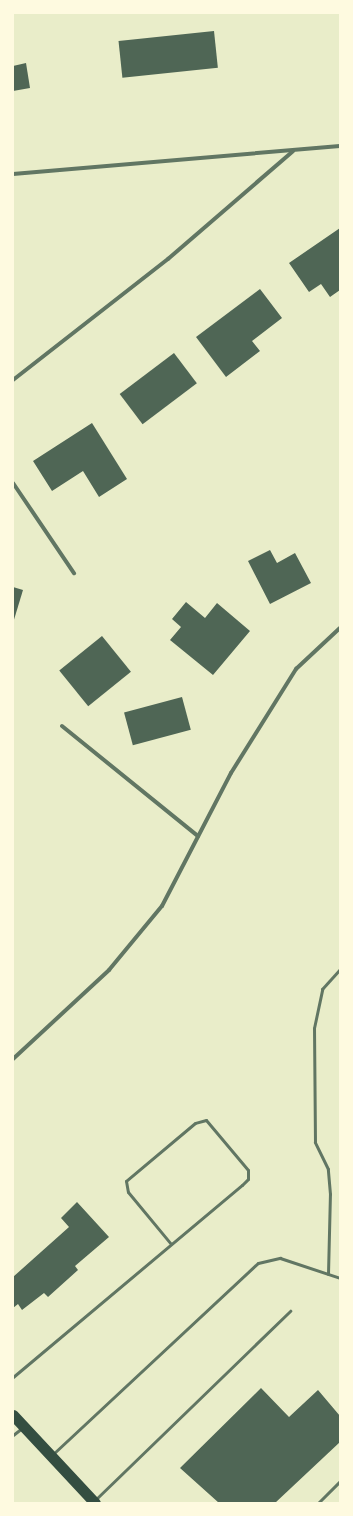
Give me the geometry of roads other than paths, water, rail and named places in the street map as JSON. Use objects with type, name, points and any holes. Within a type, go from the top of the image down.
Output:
[{"type":"highway","points":[[13,1416],[94,1502]]},
{"type":"street","points":[[13,174],[340,146]]},
{"type":"street","points":[[13,380],[156,269],[293,151]]},
{"type":"street","points":[[13,483],[74,573]]},
{"type":"street","points":[[13,1058],[109,970],[162,906],[231,774],[296,669],[340,628]]},
{"type":"street","points":[[62,726],[198,836]]},
{"type":"lane","points":[[328,1274],[330,1194],[328,1169],[315,1142],[314,1028],[322,988],[340,969]]},
{"type":"lane","points":[[13,1377],[171,1244],[248,1178],[248,1170],[206,1120],[195,1123],[126,1182],[128,1192],[171,1244]]},
{"type":"lane","points":[[51,1456],[258,1263],[280,1258],[340,1278]]},
{"type":"lane","points":[[94,1502],[290,1311]]},
{"type":"lane","points":[[13,1436],[23,1426]]},
{"type":"lane","points":[[318,1503],[340,1481]]}]
